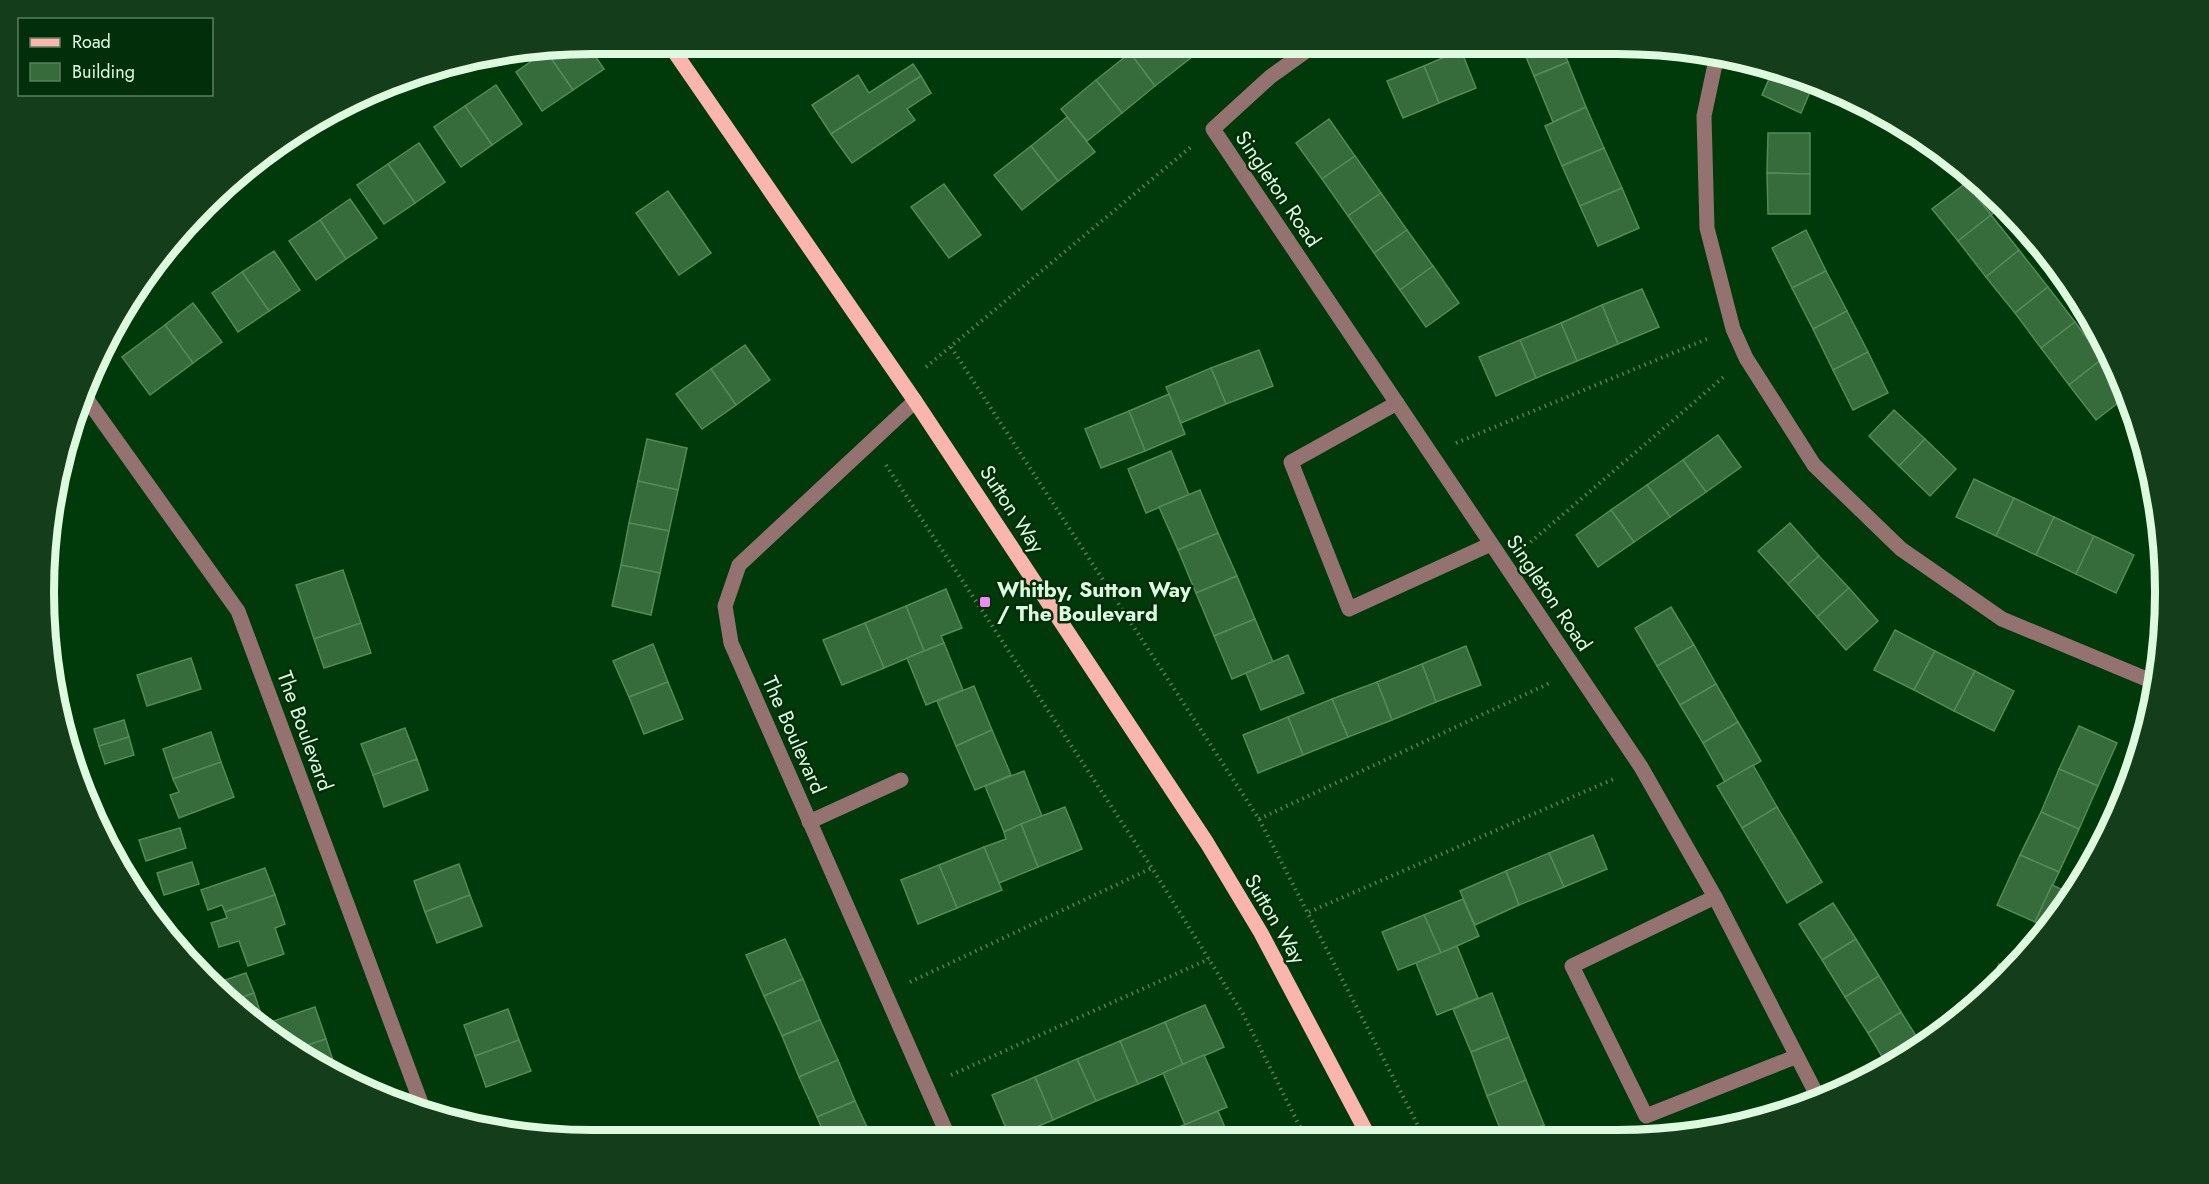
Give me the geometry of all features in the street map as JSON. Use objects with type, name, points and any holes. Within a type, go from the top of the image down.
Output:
[{"type":"main road","name":"Sutton Way","points":[[676,54],[915,401],[1207,843],[1261,933],[1365,1130]]},
{"type":"street","points":[[1213,129],[1270,77],[1302,54]]},
{"type":"street","points":[[1715,63],[1704,116],[1707,228],[1733,329],[1746,358],[1814,465],[1901,549],[2002,619],[2148,679]]},
{"type":"street","name":"Singleton Road","points":[[1213,129],[1641,767],[1715,897],[1795,1057],[1815,1092]]},
{"type":"street","name":"The Boulevard","points":[[915,401],[739,565],[725,606],[731,643],[945,1130]]},
{"type":"street","name":"The Boulevard","points":[[89,402],[238,611],[420,1101]]},
{"type":"street","points":[[1397,403],[1291,462],[1349,609],[1491,544]]},
{"type":"street","points":[[809,822],[902,780]]},
{"type":"street","points":[[1715,897],[1572,966],[1646,1116],[1795,1057]]},
{"type":"path","points":[[904,385],[1213,129]]},
{"type":"path","points":[[1430,454],[1733,329]]},
{"type":"path","points":[[951,347],[1259,819],[1420,1130]]},
{"type":"path","points":[[1505,564],[1746,358]]},
{"type":"path","points":[[871,442],[1152,868],[1209,959],[1243,1014],[1301,1130]]},
{"type":"path","points":[[1259,819],[1576,671]]},
{"type":"path","points":[[1308,912],[1641,767]]},
{"type":"path","points":[[885,994],[1152,868]]},
{"type":"path","points":[[926,1087],[1209,959]]},
{"type":"building","points":[[594,54],[604,69],[573,90],[549,56]]},
{"type":"building","points":[[1131,54],[1192,54],[1193,56],[1155,86]]},
{"type":"building","points":[[1131,54],[1155,86],[1122,113],[1096,80]]},
{"type":"building","points":[[1452,54],[1463,54],[1476,88],[1439,103],[1424,66]]},
{"type":"building","points":[[1525,54],[1565,54],[1568,62],[1534,76]]},
{"type":"building","points":[[549,56],[573,90],[542,111],[516,72],[537,57]]},
{"type":"building","points":[[1568,62],[1586,107],[1553,122],[1534,76]]},
{"type":"building","points":[[913,64],[921,76],[831,134],[812,105],[858,75],[869,93]]},
{"type":"building","points":[[1424,66],[1439,103],[1403,118],[1387,81]]},
{"type":"building","points":[[921,76],[931,93],[907,109],[915,120],[852,163],[831,134]]},
{"type":"building","points":[[1770,77],[1811,91],[1801,113],[1762,95]]},
{"type":"building","points":[[1096,80],[1122,113],[1087,141],[1061,109]]},
{"type":"building","points":[[496,85],[522,124],[492,145],[465,106]]},
{"type":"building","points":[[465,106],[492,145],[461,167],[434,127]]},
{"type":"building","points":[[1586,107],[1604,148],[1562,166],[1545,126]]},
{"type":"building","points":[[1067,117],[1095,152],[1058,181],[1031,146]]},
{"type":"building","points":[[1329,119],[1355,156],[1322,179],[1296,143]]},
{"type":"building","points":[[1768,133],[1810,133],[1810,174],[1767,173]]},
{"type":"building","points":[[419,143],[445,182],[415,203],[388,164]]},
{"type":"building","points":[[1031,146],[1058,181],[1022,210],[994,175]]},
{"type":"building","points":[[1604,148],[1622,188],[1580,206],[1562,166]]},
{"type":"building","points":[[1355,156],[1381,193],[1348,216],[1322,179]]},
{"type":"building","points":[[388,164],[415,203],[384,224],[357,185]]},
{"type":"building","points":[[1767,173],[1810,174],[1810,214],[1768,214]]},
{"type":"building","points":[[1966,183],[1972,188],[1996,211],[1991,215]]},
{"type":"building","points":[[1966,183],[1991,215],[1958,241],[1932,209]]},
{"type":"building","points":[[944,184],[981,235],[949,258],[911,207]]},
{"type":"building","points":[[1622,188],[1639,228],[1598,246],[1580,206]]},
{"type":"building","points":[[668,191],[711,253],[679,275],[636,213]]},
{"type":"building","points":[[1381,193],[1407,230],[1374,253],[1348,216]]},
{"type":"building","points":[[350,199],[377,238],[346,259],[320,220]]},
{"type":"building","points":[[1991,215],[2019,250],[1986,277],[1958,241]]},
{"type":"building","points":[[320,220],[346,259],[316,280],[289,241]]},
{"type":"building","points":[[1407,230],[1433,266],[1400,290],[1374,253]]},
{"type":"building","points":[[1806,230],[1826,271],[1792,288],[1772,248]]},
{"type":"building","points":[[2019,250],[2048,287],[2015,313],[1986,277]]},
{"type":"building","points":[[274,251],[300,290],[269,311],[242,272]]},
{"type":"building","points":[[1433,266],[1459,303],[1426,327],[1400,290]]},
{"type":"building","points":[[1826,271],[1847,311],[1813,329],[1792,288]]},
{"type":"building","points":[[242,272],[269,311],[238,332],[212,293]]},
{"type":"building","points":[[2048,287],[2075,322],[2041,348],[2015,313]]},
{"type":"building","points":[[1642,289],[1659,327],[1618,344],[1602,305]]},
{"type":"building","points":[[193,303],[222,342],[193,363],[165,325]]},
{"type":"building","points":[[1602,305],[1618,344],[1577,361],[1561,323]]},
{"type":"building","points":[[1847,311],[1868,352],[1833,370],[1813,329]]},
{"type":"building","points":[[2075,322],[2102,359],[2069,385],[2041,348]]},
{"type":"building","points":[[1561,323],[1577,361],[1536,378],[1520,340]]},
{"type":"building","points":[[165,325],[193,363],[150,395],[122,357]]},
{"type":"building","points":[[1520,340],[1536,378],[1496,396],[1479,357]]},
{"type":"building","points":[[745,345],[770,380],[736,405],[711,369]]},
{"type":"building","points":[[1259,350],[1273,386],[1226,404],[1211,368]]},
{"type":"building","points":[[1868,352],[1888,393],[1853,410],[1833,370]]},
{"type":"building","points":[[2102,359],[2120,402],[2096,420],[2069,385]]},
{"type":"building","points":[[1211,368],[1226,404],[1181,423],[1166,387]]},
{"type":"building","points":[[711,369],[736,405],[702,429],[676,394]]},
{"type":"building","points":[[1169,394],[1185,434],[1145,451],[1129,411]]},
{"type":"building","points":[[1894,410],[1925,439],[1899,466],[1869,436]]},
{"type":"building","points":[[1129,411],[1145,451],[1101,468],[1085,429]]},
{"type":"building","points":[[1718,435],[1741,467],[1706,492],[1683,460]]},
{"type":"building","points":[[647,439],[687,448],[678,490],[638,481]]},
{"type":"building","points":[[1925,439],[1956,469],[1930,496],[1899,466]]},
{"type":"building","points":[[1171,451],[1189,495],[1146,513],[1128,469]]},
{"type":"building","points":[[1683,460],[1706,492],[1670,517],[1647,485]]},
{"type":"building","points":[[1974,479],[2014,498],[1996,536],[1956,517]]},
{"type":"building","points":[[638,481],[678,490],[669,531],[629,523]]},
{"type":"building","points":[[1647,485],[1670,517],[1634,542],[1611,510]]},
{"type":"building","points":[[1200,490],[1218,533],[1178,550],[1159,507]]},
{"type":"building","points":[[2014,498],[2054,517],[2036,555],[1996,536]]},
{"type":"building","points":[[1611,510],[1634,542],[1598,567],[1576,535]]},
{"type":"building","points":[[2054,517],[2094,536],[2076,574],[2036,555]]},
{"type":"building","points":[[629,523],[669,531],[660,573],[621,565]]},
{"type":"building","points":[[1790,523],[1819,556],[1788,584],[1758,551]]},
{"type":"building","points":[[1218,533],[1237,576],[1196,593],[1178,550]]},
{"type":"building","points":[[2094,536],[2134,555],[2116,593],[2076,574]]},
{"type":"building","points":[[1819,556],[1849,588],[1817,617],[1788,584]]},
{"type":"building","points":[[621,565],[660,573],[651,615],[612,606]]},
{"type":"building","points":[[343,570],[361,623],[314,639],[296,585]]},
{"type":"building","points":[[1237,576],[1255,619],[1214,636],[1196,593]]},
{"type":"building","points":[[1849,588],[1878,621],[1846,650],[1817,617]]},
{"type":"building","points":[[946,589],[962,628],[941,636],[944,643],[924,651],[906,606]]},
{"type":"building","points":[[906,606],[924,651],[884,668],[865,623]]},
{"type":"building","points":[[1671,607],[1694,645],[1657,666],[1635,628]]},
{"type":"building","points":[[1255,619],[1273,662],[1232,679],[1214,636]]},
{"type":"building","points":[[361,623],[371,653],[324,668],[314,639]]},
{"type":"building","points":[[865,623],[884,668],[842,685],[823,640]]},
{"type":"building","points":[[1895,630],[1935,651],[1914,690],[1874,670]]},
{"type":"building","points":[[944,643],[963,690],[926,705],[907,658]]},
{"type":"building","points":[[653,644],[668,682],[629,697],[613,661]]},
{"type":"building","points":[[1694,645],[1716,684],[1680,705],[1657,666]]},
{"type":"building","points":[[1466,646],[1481,685],[1436,702],[1422,664]]},
{"type":"building","points":[[1935,651],[1975,671],[1954,711],[1914,690]]},
{"type":"building","points":[[1288,655],[1304,693],[1261,710],[1246,673]]},
{"type":"building","points":[[191,658],[201,689],[147,706],[137,675]]},
{"type":"building","points":[[1422,664],[1436,702],[1392,720],[1377,682]]},
{"type":"building","points":[[1975,671],[2014,691],[1994,731],[1954,711]]},
{"type":"building","points":[[668,682],[683,719],[644,734],[629,697]]},
{"type":"building","points":[[1377,682],[1392,720],[1348,737],[1332,699]]},
{"type":"building","points":[[1716,684],[1738,722],[1703,743],[1680,705]]},
{"type":"building","points":[[974,686],[992,730],[956,746],[937,701]]},
{"type":"building","points":[[1332,699],[1348,737],[1303,755],[1288,717]]},
{"type":"building","points":[[1288,717],[1303,755],[1258,773],[1243,735]]},
{"type":"building","points":[[124,720],[129,737],[99,746],[94,729]]},
{"type":"building","points":[[1738,722],[1761,761],[1725,782],[1703,743]]},
{"type":"building","points":[[2079,726],[2117,743],[2098,786],[2059,769]]},
{"type":"building","points":[[405,728],[417,759],[373,775],[361,744]]},
{"type":"building","points":[[992,730],[1011,775],[975,790],[956,746]]},
{"type":"building","points":[[211,732],[221,762],[173,779],[163,749]]},
{"type":"building","points":[[129,737],[134,755],[105,764],[99,746]]},
{"type":"building","points":[[417,759],[428,790],[384,807],[373,775]]},
{"type":"building","points":[[221,762],[234,797],[179,818],[170,795],[179,792],[173,779]]},
{"type":"building","points":[[1753,765],[1777,807],[1742,828],[1717,786]]},
{"type":"building","points":[[2059,769],[2098,786],[2079,829],[2041,812]]},
{"type":"building","points":[[1024,771],[1042,816],[1004,832],[985,786]]},
{"type":"building","points":[[1065,807],[1082,849],[1038,867],[1021,824]]},
{"type":"building","points":[[1777,807],[1822,882],[1787,903],[1742,828]]},
{"type":"building","points":[[2041,812],[2079,829],[2059,872],[2020,855]]},
{"type":"building","points":[[1021,824],[1038,867],[999,883],[984,847],[1006,839],[1004,832]]},
{"type":"building","points":[[180,828],[186,848],[146,861],[139,840]]},
{"type":"building","points":[[1593,835],[1607,869],[1564,887],[1549,853]]},
{"type":"building","points":[[984,847],[1002,890],[957,908],[939,865]]},
{"type":"building","points":[[1549,853],[1564,887],[1519,905],[1506,871]]},
{"type":"building","points":[[2020,855],[2059,872],[2035,922],[1997,905]]},
{"type":"building","points":[[192,862],[199,884],[164,895],[157,873]]},
{"type":"building","points":[[459,864],[470,895],[425,912],[414,881]]},
{"type":"building","points":[[939,865],[957,908],[918,924],[901,880]]},
{"type":"building","points":[[265,868],[275,895],[225,912],[222,905],[208,910],[201,890]]},
{"type":"building","points":[[1506,871],[1519,905],[1475,925],[1460,891]]},
{"type":"building","points":[[2052,885],[2064,891],[2040,925],[2035,922]]},
{"type":"building","points":[[275,895],[285,924],[275,928],[284,954],[248,966],[239,941],[219,947],[211,923],[227,918],[225,912]]},
{"type":"building","points":[[470,895],[482,926],[437,943],[425,912]]},
{"type":"building","points":[[1463,899],[1479,936],[1441,953],[1424,915]]},
{"type":"building","points":[[1833,903],[1856,939],[1822,960],[1799,924]]},
{"type":"building","points":[[1424,915],[1441,953],[1398,970],[1382,932]]},
{"type":"building","points":[[785,939],[803,979],[764,996],[746,955]]},
{"type":"building","points":[[1856,939],[1879,976],[1845,997],[1822,960]]},
{"type":"building","points":[[1457,946],[1478,998],[1437,1015],[1416,963]]},
{"type":"building","points":[[1999,964],[2003,966],[1997,972],[1995,974]]},
{"type":"building","points":[[246,973],[254,993],[240,998],[222,981]]},
{"type":"building","points":[[1879,976],[1901,1012],[1868,1033],[1845,997]]},
{"type":"building","points":[[803,979],[820,1020],[782,1036],[764,996]]},
{"type":"building","points":[[254,993],[261,1014],[259,1015],[240,998]]},
{"type":"building","points":[[1492,993],[1509,1037],[1471,1052],[1453,1009]]},
{"type":"building","points":[[1205,1005],[1224,1047],[1183,1065],[1165,1022]]},
{"type":"building","points":[[315,1007],[326,1039],[304,1046],[269,1023]]},
{"type":"building","points":[[508,1009],[519,1040],[475,1056],[464,1025]]},
{"type":"building","points":[[1901,1012],[1917,1038],[1884,1059],[1868,1033]]},
{"type":"building","points":[[820,1020],[838,1060],[799,1077],[782,1036]]},
{"type":"building","points":[[1165,1022],[1183,1065],[1138,1084],[1120,1041]]},
{"type":"building","points":[[1509,1037],[1526,1080],[1487,1096],[1471,1052]]},
{"type":"building","points":[[326,1039],[334,1064],[323,1058],[304,1046]]},
{"type":"building","points":[[519,1040],[531,1071],[486,1087],[475,1056]]},
{"type":"building","points":[[1120,1041],[1138,1084],[1096,1101],[1077,1059]]},
{"type":"building","points":[[1204,1055],[1227,1107],[1185,1125],[1163,1073]]},
{"type":"building","points":[[1077,1059],[1096,1101],[1053,1120],[1035,1077]]},
{"type":"building","points":[[838,1060],[855,1101],[817,1117],[799,1077]]},
{"type":"building","points":[[1035,1077],[1053,1120],[1029,1130],[1007,1130],[992,1095]]},
{"type":"building","points":[[1526,1080],[1544,1125],[1531,1130],[1501,1130],[1487,1096]]},
{"type":"building","points":[[855,1101],[868,1130],[822,1130],[817,1117]]},
{"type":"building","points":[[1218,1111],[1226,1130],[1180,1130],[1179,1127]]},
{"type":"building","points":[[1544,1125],[1546,1130],[1531,1130]]},
{"type":"place","name":"Whitby, Sutton Way / The Boulevard","points":[[985,602]]}]
